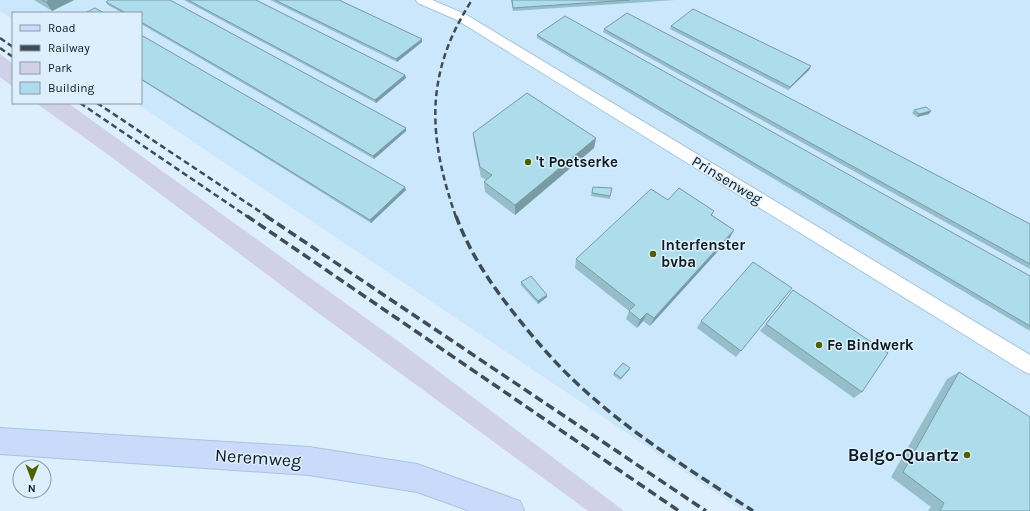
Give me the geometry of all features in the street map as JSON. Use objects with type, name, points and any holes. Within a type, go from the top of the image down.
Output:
[{"type":"street","name":"Prinsenweg","points":[[422,0],[461,17],[1030,365]]},
{"type":"street","name":"Neremweg","points":[[0,441],[309,461],[417,478],[510,511]]},
{"type":"shaded area","points":[[0,0],[1030,0],[1030,511],[743,511],[137,104],[142,104],[142,12],[12,12],[12,19],[0,11]]},
{"type":"green space","points":[[0,54],[12,63],[12,86],[0,77]]},
{"type":"green space","points":[[37,104],[69,104],[406,347],[624,511],[588,511],[310,307],[110,156]]},
{"type":"building","points":[[109,0],[170,0],[406,128],[373,156],[142,23],[142,12],[124,12],[106,2]]},
{"type":"building","points":[[188,0],[256,0],[405,75],[375,100]]},
{"type":"building","points":[[275,0],[339,0],[422,39],[396,59]]},
{"type":"building","points":[[512,0],[629,0],[513,8]]},
{"type":"building","points":[[95,8],[102,12],[87,12]]},
{"type":"building","points":[[693,9],[811,66],[790,87],[671,26]]},
{"type":"building","points":[[627,13],[1030,224],[1030,264],[604,29]]},
{"type":"building","points":[[565,16],[1030,276],[1030,326],[537,35]]},
{"type":"building","points":[[142,36],[405,187],[370,220],[142,80]]},
{"type":"building","name":"'t Poetserke","points":[[527,93],[596,138],[515,205],[484,182],[492,175],[480,167],[473,133]]},
{"type":"building","points":[[926,107],[931,111],[919,114],[914,110]]},
{"type":"building","points":[[593,187],[612,188],[610,196],[592,193]]},
{"type":"building","name":"Interfenster bvba","points":[[679,188],[714,211],[711,215],[734,230],[654,318],[647,313],[640,320],[629,311],[635,305],[576,259],[651,189],[668,200]]},
{"type":"building","points":[[753,262],[792,288],[741,351],[701,321]]},
{"type":"building","points":[[531,276],[547,295],[538,301],[521,282]]},
{"type":"building","name":"Fe Bindwerk","points":[[793,290],[888,353],[862,392],[766,324]]},
{"type":"building","points":[[623,363],[630,368],[621,378],[614,373]]},
{"type":"building","name":"Belgo-Quartz","points":[[959,372],[1030,417],[1030,511],[940,511],[944,503],[903,472]]},
{"type":"railway","points":[[456,217],[440,160],[436,133],[436,106],[438,80],[445,54],[456,27],[472,0]]},
{"type":"railway","points":[[0,38],[12,46]]},
{"type":"railway","points":[[0,48],[12,56]]},
{"type":"railway","points":[[81,104],[248,217]]},
{"type":"railway","points":[[98,104],[268,217]]},
{"type":"railway","points":[[247,216],[679,511]]},
{"type":"railway","points":[[266,216],[706,511]]},
{"type":"railway","points":[[456,216],[482,269],[499,293],[534,338],[572,378],[592,397],[630,428],[753,511]]},
{"type":"place","name":"'t Poetserke","points":[[528,162]]},
{"type":"place","name":"Interfenster bvba","points":[[653,254]]},
{"type":"place","name":"Fe Bindwerk","points":[[819,345]]},
{"type":"place","name":"Belgo-Quartz","points":[[967,455]]}]
